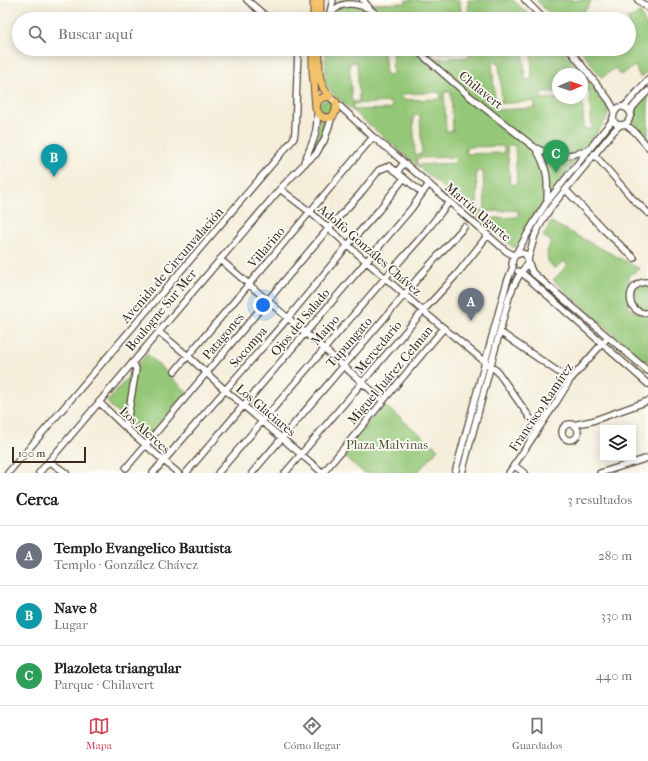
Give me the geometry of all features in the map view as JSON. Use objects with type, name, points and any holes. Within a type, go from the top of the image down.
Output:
[{"type":"main road","points":[[314,0],[314,12]]},
{"type":"main road","points":[[320,0],[320,12]]},
{"type":"main road","name":"Boulogne Sur Mer","points":[[313,56],[317,109]]},
{"type":"main road","points":[[319,56],[321,83],[325,92],[333,100],[336,109],[333,116],[324,118],[318,114],[318,101],[320,99],[326,96],[333,100]]},
{"type":"street","points":[[247,0],[261,12]]},
{"type":"street","points":[[330,12],[333,0]]},
{"type":"street","points":[[358,0],[374,12]]},
{"type":"street","points":[[363,0],[370,9]]},
{"type":"street","points":[[525,0],[537,12]]},
{"type":"street","points":[[638,0],[648,8]]},
{"type":"street","points":[[332,12],[338,5],[350,3],[370,9]]},
{"type":"street","name":"Avenida de Circunvalación","points":[[8,473],[294,138],[298,56]]},
{"type":"street","name":"Chilavert","points":[[423,56],[468,95],[534,147],[543,152],[558,156],[570,155],[589,150]]},
{"type":"street","points":[[574,56],[609,100],[619,109],[628,109],[635,132]]},
{"type":"street","points":[[454,473],[501,300],[513,267],[512,264],[515,256],[547,202],[607,127],[619,109],[648,80]]},
{"type":"street","points":[[462,473],[509,297],[521,272],[525,268],[533,242],[544,218],[594,154],[613,132],[630,116],[634,107],[648,91]]},
{"type":"street","name":"Martín Ugarte","points":[[333,100],[373,138],[506,251],[515,256],[519,253],[524,253],[528,259]]},
{"type":"street","name":"Boulogne Sur Mer","points":[[303,165],[316,134],[317,109]]},
{"type":"street","points":[[333,116],[341,111],[344,111]]},
{"type":"street","name":"Boulogne Sur Mer","points":[[39,473],[280,189],[303,165],[312,158],[324,141],[333,116]]},
{"type":"street","points":[[613,118],[615,123],[622,124],[635,132],[648,147]]},
{"type":"street","name":"Villarino","points":[[175,370],[373,138]]},
{"type":"street","name":"Chilavert","points":[[534,147],[540,156],[546,171],[548,186],[547,202]]},
{"type":"street","points":[[594,154],[648,213]]},
{"type":"street","points":[[404,163],[397,172],[422,193]]},
{"type":"street","name":"Patagones","points":[[126,468],[379,170],[390,166],[397,172]]},
{"type":"street","name":"Socompa","points":[[153,473],[288,318],[404,178]]},
{"type":"street","name":"Ojos del Salado","points":[[186,473],[411,209],[428,184]]},
{"type":"street","name":"Adolfo Gonzáles Chávez","points":[[280,189],[310,212],[423,311],[497,371],[538,429]]},
{"type":"street","points":[[566,190],[603,230],[634,258]]},
{"type":"street","name":"Maipo","points":[[218,473],[424,234],[449,202]]},
{"type":"street","name":"Tupungato","points":[[252,473],[418,278],[464,227]]},
{"type":"street","name":"Mercedario","points":[[285,473],[423,311],[458,273],[488,235]]},
{"type":"street","points":[[528,259],[533,273],[648,371]]},
{"type":"street","points":[[220,260],[383,401]]},
{"type":"street","points":[[513,267],[521,272],[648,384]]},
{"type":"street","points":[[648,282],[636,285],[630,298],[631,303],[636,310],[640,313],[648,313]]},
{"type":"street","name":"Miguel Juárez Celman","points":[[323,473],[444,328]]},
{"type":"street","name":"Los Glaciares","points":[[159,332],[323,473]]},
{"type":"street","points":[[500,332],[570,380]]},
{"type":"street","name":"Francisco Ramírez","points":[[509,473],[570,380],[608,336]]},
{"type":"street","points":[[126,428],[136,369],[133,362]]},
{"type":"street","points":[[574,425],[592,421],[648,401]]},
{"type":"street","name":"Los Alerces","points":[[99,402],[146,446],[178,473]]},
{"type":"street","points":[[600,473],[648,458]]},
{"type":"street","points":[[49,461],[66,473]]},
{"type":"street","points":[[514,465],[524,473]]},
{"type":"green space","points":[[339,0],[368,0],[368,4],[406,3],[406,0],[460,0],[461,12],[427,11],[336,12]]},
{"type":"green space","points":[[468,0],[513,0],[526,12],[469,12]]},
{"type":"green space","points":[[536,0],[585,0],[587,2],[592,0],[584,12],[548,12]]},
{"type":"green space","points":[[640,12],[648,29],[648,72],[640,77],[635,66],[620,75],[615,68],[601,77],[585,56],[636,56],[636,14]]},
{"type":"green space","points":[[326,56],[385,56],[386,75],[393,74],[392,56],[432,56],[432,59],[470,56],[523,56],[525,80],[532,79],[531,56],[568,56],[577,68],[552,68],[552,92],[541,92],[541,99],[552,99],[552,104],[583,104],[584,129],[592,129],[588,82],[607,106],[608,115],[604,123],[540,208],[519,245],[513,247],[480,219],[333,94],[325,82]],"holes":[[[357,62],[359,101],[352,102],[349,63]],[[492,62],[499,62],[502,101],[495,101]],[[440,92],[441,99],[402,100],[402,94]],[[444,92],[451,92],[453,131],[446,131]],[[534,101],[535,108],[496,110],[496,104]],[[391,102],[392,109],[353,110],[353,104]],[[420,115],[422,154],[415,155],[413,116]],[[515,145],[517,184],[510,185],[507,146]],[[504,146],[504,153],[466,154],[466,147]],[[455,157],[456,163],[417,165],[417,158]],[[476,171],[483,171],[485,210],[478,210]],[[518,210],[518,217],[480,219],[480,212]]]},
{"type":"green space","points":[[648,94],[648,141],[636,126],[633,117],[637,106]]},
{"type":"green space","points":[[327,100],[332,102],[334,107],[332,112],[327,114],[322,112],[320,107],[322,102]]},
{"type":"green space","points":[[319,120],[329,121],[322,142],[307,161],[318,135]]},
{"type":"green space","points":[[551,222],[640,269],[629,275],[629,308],[635,312],[648,315],[648,363],[553,280],[568,265],[563,261],[555,269],[548,261],[547,252],[551,241],[543,236]]},
{"type":"green space","points":[[648,283],[648,312],[635,307],[631,293],[633,289]]},
{"type":"green space","points":[[147,354],[188,393],[145,443],[107,402]]},
{"type":"green space","name":"Plaza Malvinas","points":[[383,404],[438,449],[417,473],[364,473],[341,454]]},
{"type":"place","name":"Plazoleta triangular","points":[[556,173]]},
{"type":"place","name":"Nave 8","points":[[54,177]]},
{"type":"place","name":"Templo Evangelico Bautista","points":[[471,321]]}]
